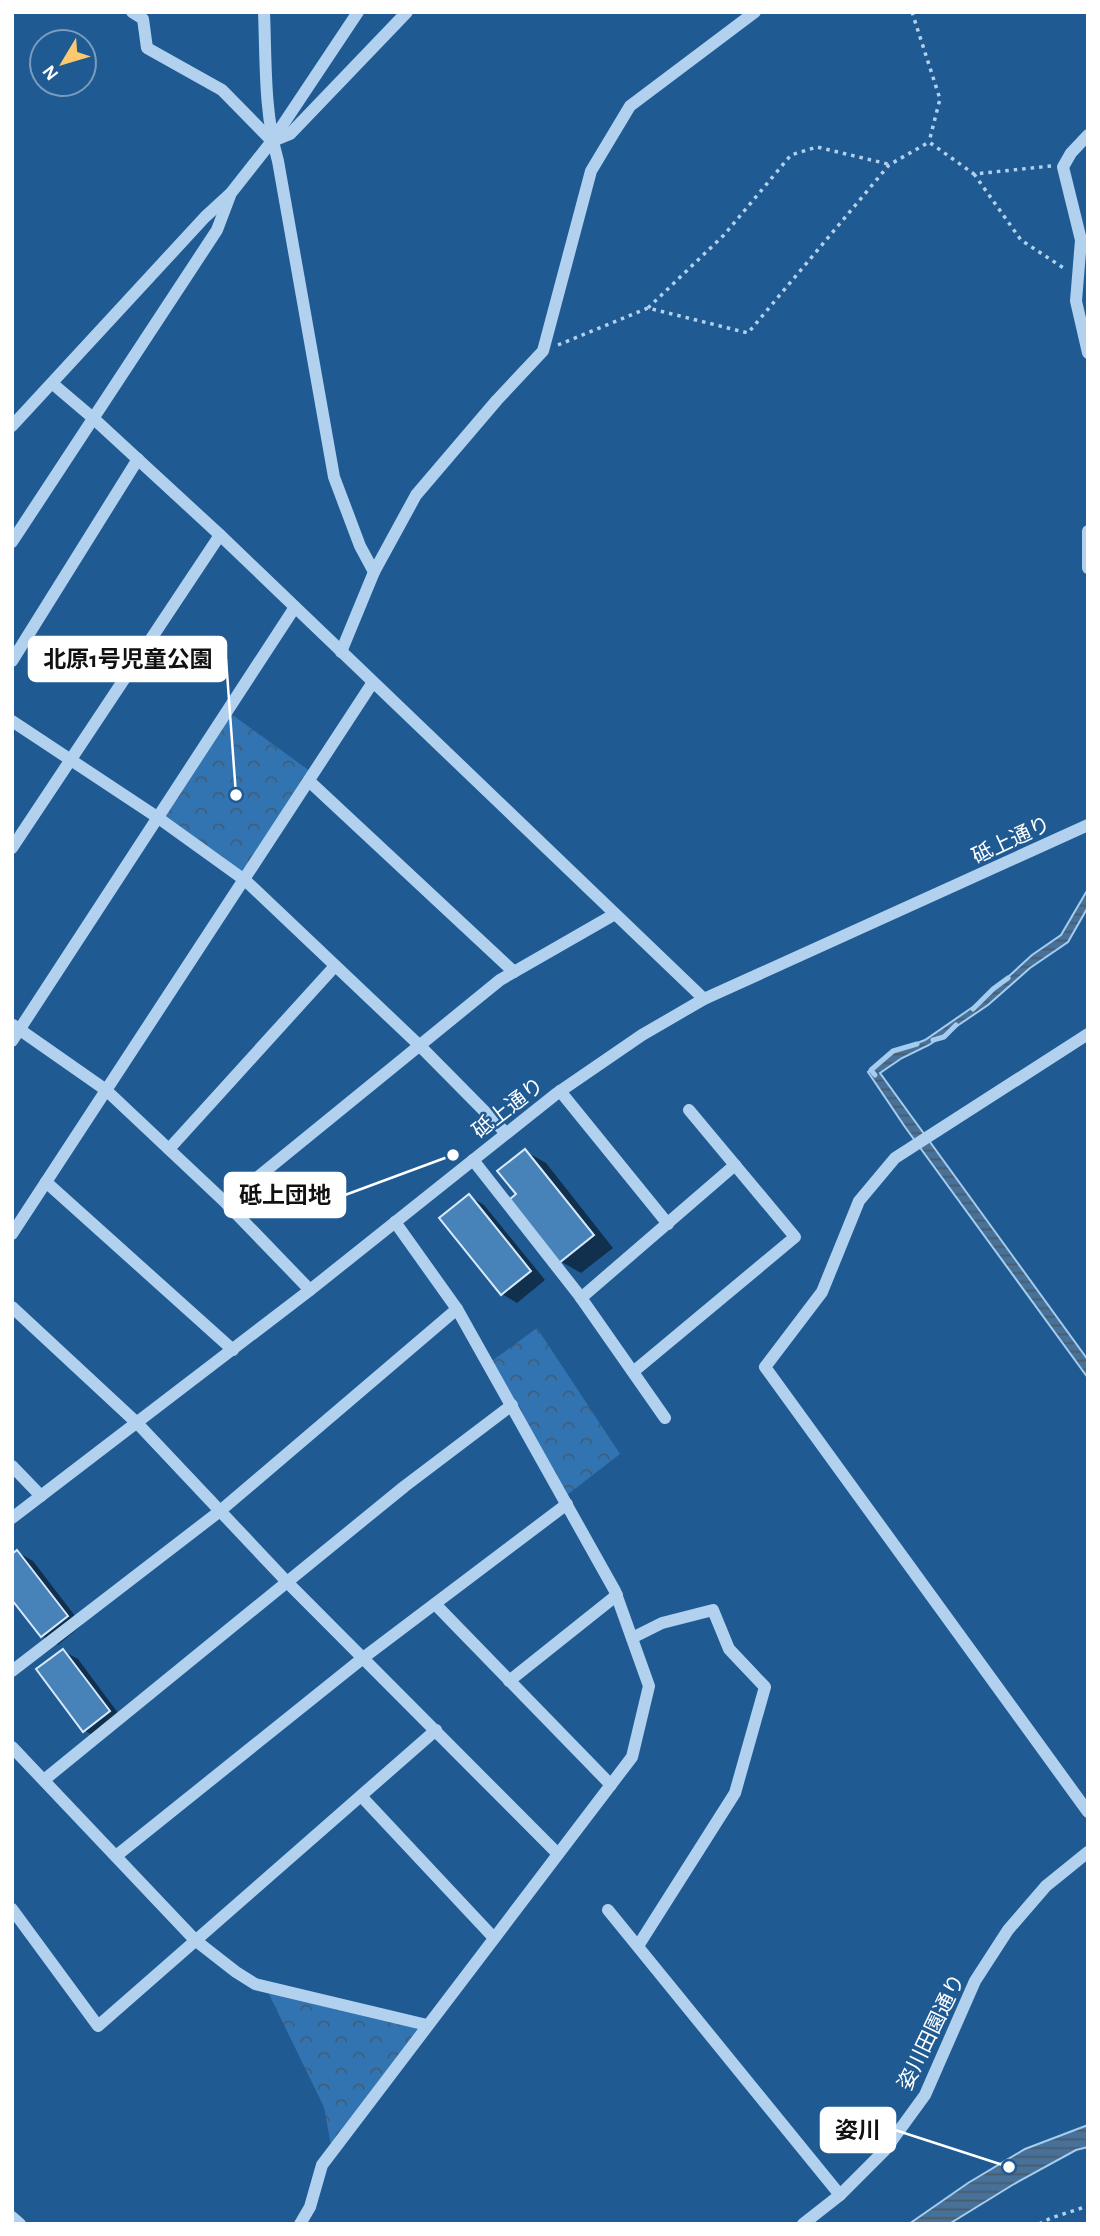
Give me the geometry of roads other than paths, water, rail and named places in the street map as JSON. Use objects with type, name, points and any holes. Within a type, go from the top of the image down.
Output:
[{"type":"street","points":[[132,12],[143,19],[146,48],[222,90],[272,141]]},
{"type":"street","points":[[264,12],[272,141],[278,161],[334,477],[360,546],[374,572]]},
{"type":"street","points":[[12,426],[205,217],[231,193],[272,141],[358,12]]},
{"type":"street","points":[[272,141],[290,134],[407,12]]},
{"type":"street","points":[[341,652],[374,572],[416,495],[543,351],[591,171],[630,106],[755,12]]},
{"type":"street","points":[[1088,135],[1071,153],[1063,167],[1081,240],[1076,301],[1088,353]]},
{"type":"street","points":[[12,542],[217,230],[231,193]]},
{"type":"street","points":[[53,384],[220,536],[704,999]]},
{"type":"street","points":[[12,662],[138,459]]},
{"type":"street","points":[[1088,531],[1088,568]]},
{"type":"street","points":[[12,848],[220,536]]},
{"type":"street","points":[[295,607],[15,1032],[106,1090],[226,1203],[310,1290]]},
{"type":"street","points":[[12,1234],[246,881],[373,682]]},
{"type":"street","points":[[12,720],[157,817],[246,881],[419,1045],[506,1133]]},
{"type":"street","points":[[309,781],[514,972]]},
{"type":"street","name":"砥上通り","points":[[12,1518],[233,1350],[560,1091],[642,1035],[704,999],[1088,825]]},
{"type":"street","points":[[226,1203],[500,980],[615,914]]},
{"type":"street","points":[[169,1149],[335,966]]},
{"type":"street","points":[[1088,1034],[895,1158],[859,1201],[821,1292],[765,1367],[1088,1812]]},
{"type":"street","points":[[560,1091],[668,1223]]},
{"type":"street","points":[[633,1372],[795,1237],[689,1110]]},
{"type":"street","points":[[473,1160],[581,1298],[665,1418]]},
{"type":"street","points":[[581,1298],[735,1165]]},
{"type":"street","points":[[46,1182],[233,1350]]},
{"type":"street","points":[[300,2224],[310,2207],[322,2165],[632,1757],[649,1686],[617,1595],[457,1309],[395,1223]]},
{"type":"street","points":[[12,1307],[138,1424],[288,1583],[558,1854]]},
{"type":"street","points":[[12,1671],[220,1511],[457,1309]]},
{"type":"street","points":[[44,1780],[405,1486],[512,1405]]},
{"type":"street","points":[[12,1466],[41,1496]]},
{"type":"street","points":[[116,1856],[363,1658],[567,1504]]},
{"type":"street","points":[[509,1681],[617,1595]]},
{"type":"street","points":[[435,1604],[611,1785]]},
{"type":"street","points":[[632,1638],[662,1623],[713,1610],[729,1649],[765,1687],[735,1793],[638,1947]]},
{"type":"street","points":[[12,1909],[98,2026],[436,1730]]},
{"type":"street","points":[[12,1747],[195,1940],[236,1972],[255,1984],[427,2025]]},
{"type":"street","points":[[361,1796],[494,1938]]},
{"type":"street","name":"姿川田園通り","points":[[803,2224],[840,2195],[885,2150],[925,2095],[975,1981],[1008,1930],[1046,1886],[1088,1852]]},
{"type":"street","points":[[608,1910],[840,2195]]},
{"type":"street","points":[[12,2217],[20,2224]]},
{"type":"waterway","points":[[973,1009],[1008,978]]},
{"type":"waterway","points":[[933,1040],[944,1037],[956,1025]]},
{"type":"waterway","points":[[875,1075],[871,1070],[893,1051],[917,1044]]},
{"type":"place","name":"北原1号児童公園","points":[[236,795]]},
{"type":"place","name":"砥上団地","points":[[453,1155]]},
{"type":"place","name":"姿川","points":[[1009,2167]]}]
